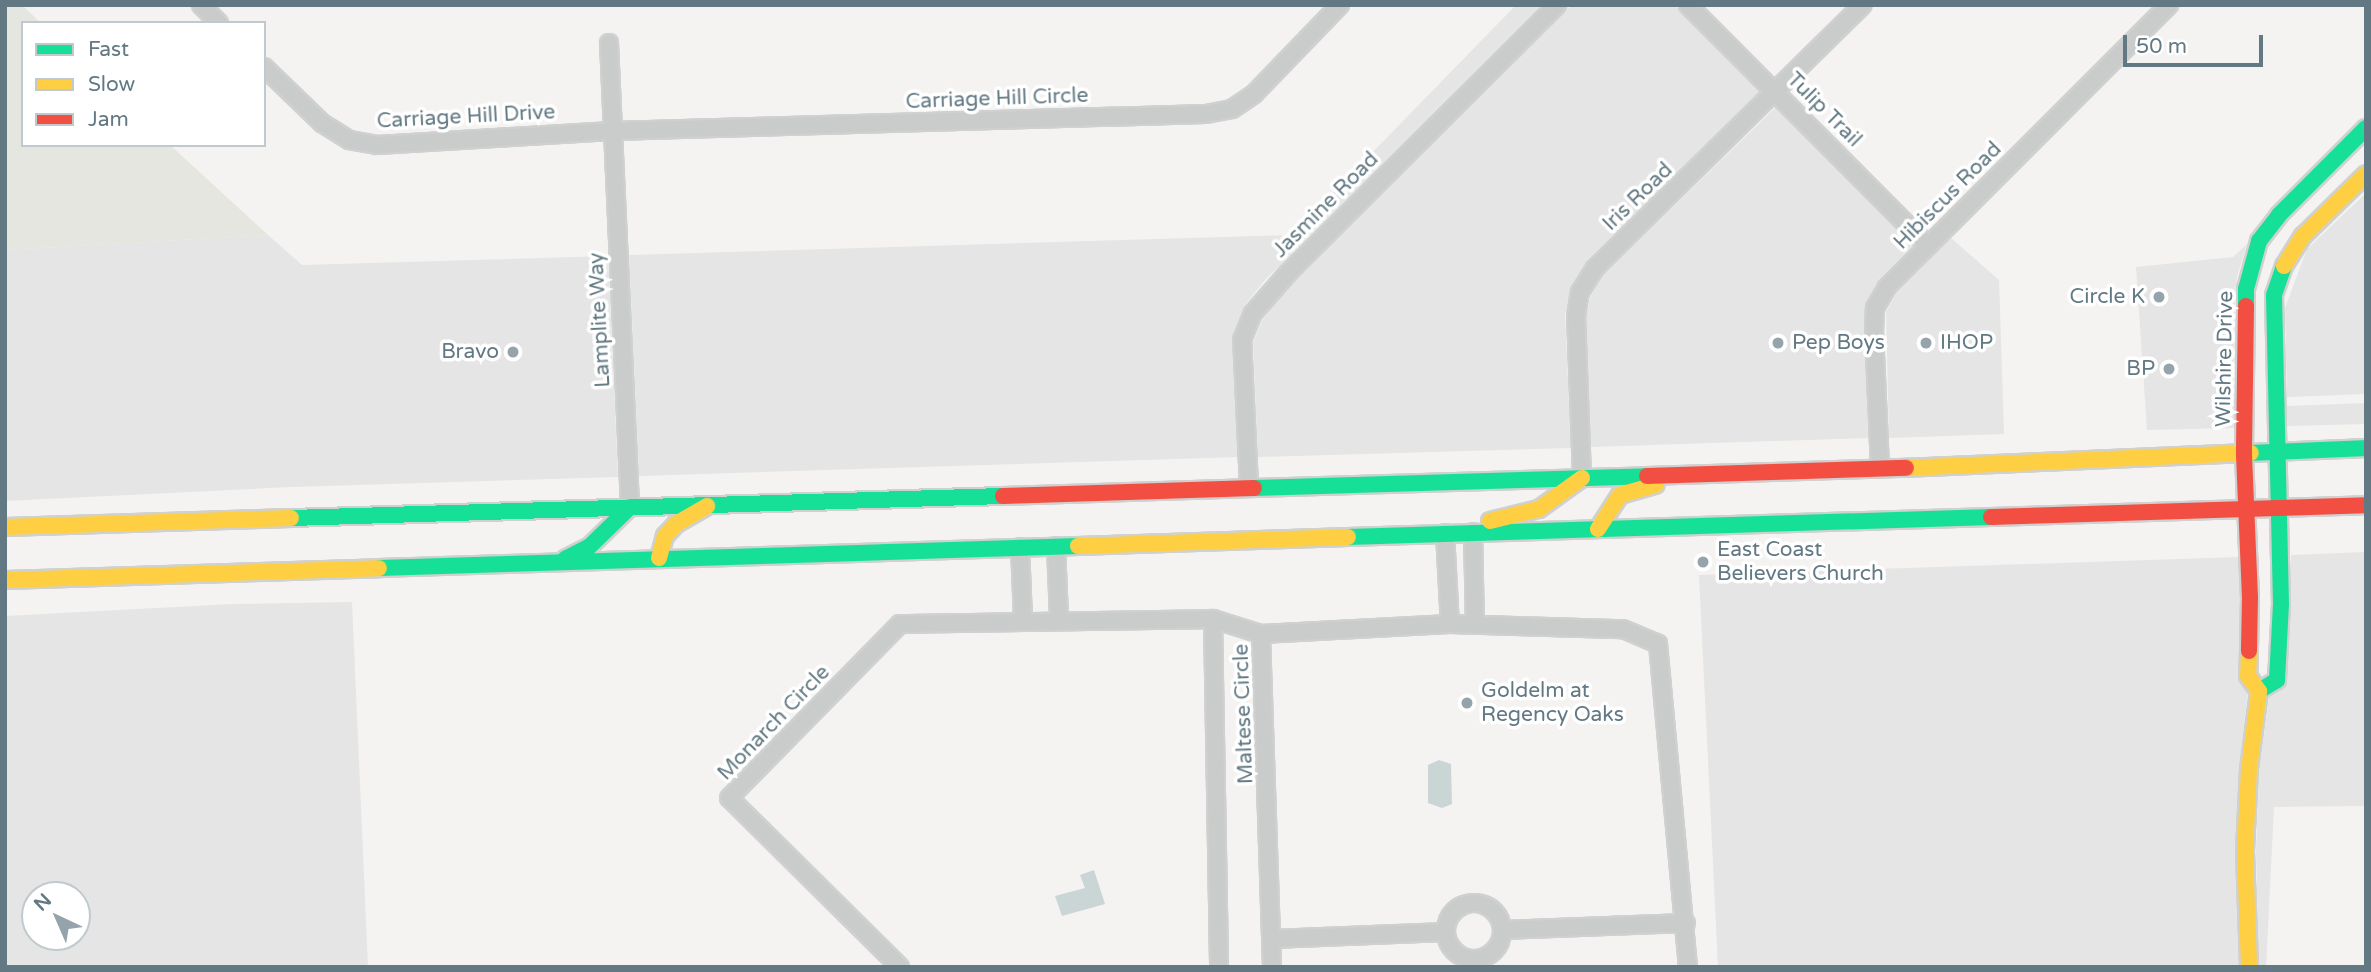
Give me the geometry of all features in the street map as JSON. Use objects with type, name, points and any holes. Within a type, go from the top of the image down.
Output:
[{"type":"main road","name":"Wilshire Drive","points":[[2259,691],[2248,676],[2250,597],[2244,455],[2246,289],[2259,241],[2278,215],[2362,140]]},
{"type":"main road","points":[[2249,967],[2245,851],[2249,769],[2259,691],[2277,680],[2281,604],[2274,295],[2288,256],[2303,236],[2366,174]]},
{"type":"main road","points":[[2246,289],[2274,295]]},
{"type":"main road","points":[[5,527],[1249,486],[1582,478],[2244,455],[2366,448]]},
{"type":"main road","points":[[1598,529],[1620,495],[1694,474]]},
{"type":"main road","points":[[1445,533],[1539,509],[1582,478]]},
{"type":"main road","points":[[659,558],[666,536],[676,524],[711,504]]},
{"type":"main road","points":[[5,580],[2366,505]]},
{"type":"main road","points":[[558,563],[589,547],[630,507]]},
{"type":"street","points":[[201,5],[217,21]]},
{"type":"street","name":"Carriage Hill Circle","points":[[613,131],[1206,114],[1232,109],[1254,94],[1340,5]]},
{"type":"street","name":"Jasmine Road","points":[[1249,486],[1242,340],[1253,313],[1297,263],[1556,5]]},
{"type":"street","name":"Tulip Trail","points":[[1688,5],[1928,246]]},
{"type":"street","name":"Iris Road","points":[[1582,478],[1576,316],[1580,292],[1595,268],[1863,5]]},
{"type":"street","name":"Hibiscus Road","points":[[1880,468],[1875,308],[1887,287],[2169,5]]},
{"type":"street","name":"Lamplite Way","points":[[609,43],[630,507]]},
{"type":"street","name":"Carriage Hill Drive","points":[[266,69],[322,123],[349,140],[377,145],[613,131]]},
{"type":"street","points":[[1473,532],[1475,625]]},
{"type":"street","points":[[1445,533],[1450,624]]},
{"type":"street","points":[[1056,546],[1059,619]]},
{"type":"street","points":[[1020,547],[1023,621]]},
{"type":"street","name":"Monarch Circle","points":[[900,967],[729,797],[900,624],[1059,619],[1213,619],[1261,634]]},
{"type":"street","points":[[1213,619],[1219,967]]},
{"type":"street","name":"Maltese Circle","points":[[1272,967],[1261,634],[1450,624],[1623,629],[1658,644],[1688,967]]},
{"type":"street","points":[[1473,903],[1493,911],[1502,930],[1495,950],[1475,959],[1455,952],[1446,932],[1454,912],[1473,903]]},
{"type":"street","points":[[1502,930],[1686,923]]},
{"type":"street","points":[[1272,939],[1446,932]]},
{"type":"shaded area","points":[[5,5],[22,5],[39,21],[21,21],[21,147],[172,147],[268,235],[5,250]]},
{"type":"shaded area","points":[[1516,5],[1541,5],[1265,280],[1244,306],[1232,339],[1238,457],[639,476],[629,255],[1292,235]]},
{"type":"shaded area","points":[[1572,5],[1674,5],[1762,91],[1587,260],[1571,286],[1565,315],[1571,448],[1258,457],[1253,343],[1262,320],[1281,295]]},
{"type":"shaded area","points":[[1777,106],[1913,245],[1879,279],[1865,306],[1868,438],[1591,447],[1586,318],[1590,297],[1603,275]]},
{"type":"shaded area","points":[[2366,193],[2366,394],[2287,397],[2285,308],[2307,249]]},
{"type":"shaded area","points":[[268,235],[302,265],[608,256],[618,477],[291,487],[5,501],[5,250]]},
{"type":"shaded area","points":[[1951,238],[1999,280],[2004,434],[1889,438],[1886,312],[1896,294]]},
{"type":"shaded area","points":[[2247,244],[2237,277],[2235,296],[2234,428],[2147,430],[2136,267],[2233,257]]},
{"type":"shaded area","points":[[2366,403],[2366,424],[2287,426],[2287,406]]},
{"type":"shaded area","points":[[2366,552],[2366,806],[2274,807],[2266,967],[2259,967],[2256,852],[2259,772],[2269,698],[2283,689],[2287,682],[2291,555]]},
{"type":"shaded area","points":[[2238,557],[2248,692],[2239,768],[2239,967],[1718,967],[1699,575]]},
{"type":"shaded area","points":[[352,602],[368,967],[5,967],[5,616],[233,604]]},
{"type":"shaded area","points":[[1439,760],[1451,764],[1452,804],[1442,808],[1428,803],[1428,765]]},
{"type":"shaded area","points":[[1094,870],[1105,904],[1062,916],[1055,896],[1085,888],[1080,875]]},
{"type":"traffic: fast","points":[[2246,306],[2246,289],[2259,241],[2279,215],[2366,128]]},
{"type":"traffic: fast","points":[[2259,691],[2277,680],[2281,604],[2274,295],[2284,266]]},
{"type":"traffic: fast","points":[[2251,453],[2366,448]]},
{"type":"traffic: fast","points":[[1254,488],[1647,476]]},
{"type":"traffic: fast","points":[[291,518],[1003,496]]},
{"type":"traffic: fast","points":[[565,559],[589,547],[630,507]]},
{"type":"traffic: fast","points":[[1348,537],[1991,517]]},
{"type":"traffic: fast","points":[[379,568],[1078,546]]},
{"type":"traffic: slow","points":[[2284,266],[2303,236],[2366,174]]},
{"type":"traffic: slow","points":[[1906,468],[2251,453]]},
{"type":"traffic: slow","points":[[1490,521],[1539,509],[1582,478]]},
{"type":"traffic: slow","points":[[1598,529],[1620,495],[1656,485]]},
{"type":"traffic: slow","points":[[659,558],[665,536],[676,524],[707,506]]},
{"type":"traffic: slow","points":[[5,527],[291,518]]},
{"type":"traffic: slow","points":[[1078,546],[1348,537]]},
{"type":"traffic: slow","points":[[5,580],[379,568]]},
{"type":"traffic: slow","points":[[2249,651],[2248,676],[2259,691],[2249,769],[2245,851],[2249,967]]},
{"type":"traffic: jam","points":[[2246,306],[2244,455],[2250,597],[2249,651]]},
{"type":"traffic: jam","points":[[1647,476],[1906,468]]},
{"type":"traffic: jam","points":[[1003,496],[1254,488]]},
{"type":"traffic: jam","points":[[1991,517],[2366,505]]},
{"type":"place","name":"Circle K","points":[[2159,297]]},
{"type":"place","name":"Pep Boys","points":[[1778,343]]},
{"type":"place","name":"IHOP","points":[[1926,343]]},
{"type":"place","name":"Bravo","points":[[513,352]]},
{"type":"place","name":"BP","points":[[2169,369]]},
{"type":"place","name":"East Coast Believers Church","points":[[1703,562]]},
{"type":"place","name":"Goldelm at Regency Oaks","points":[[1467,703]]}]
